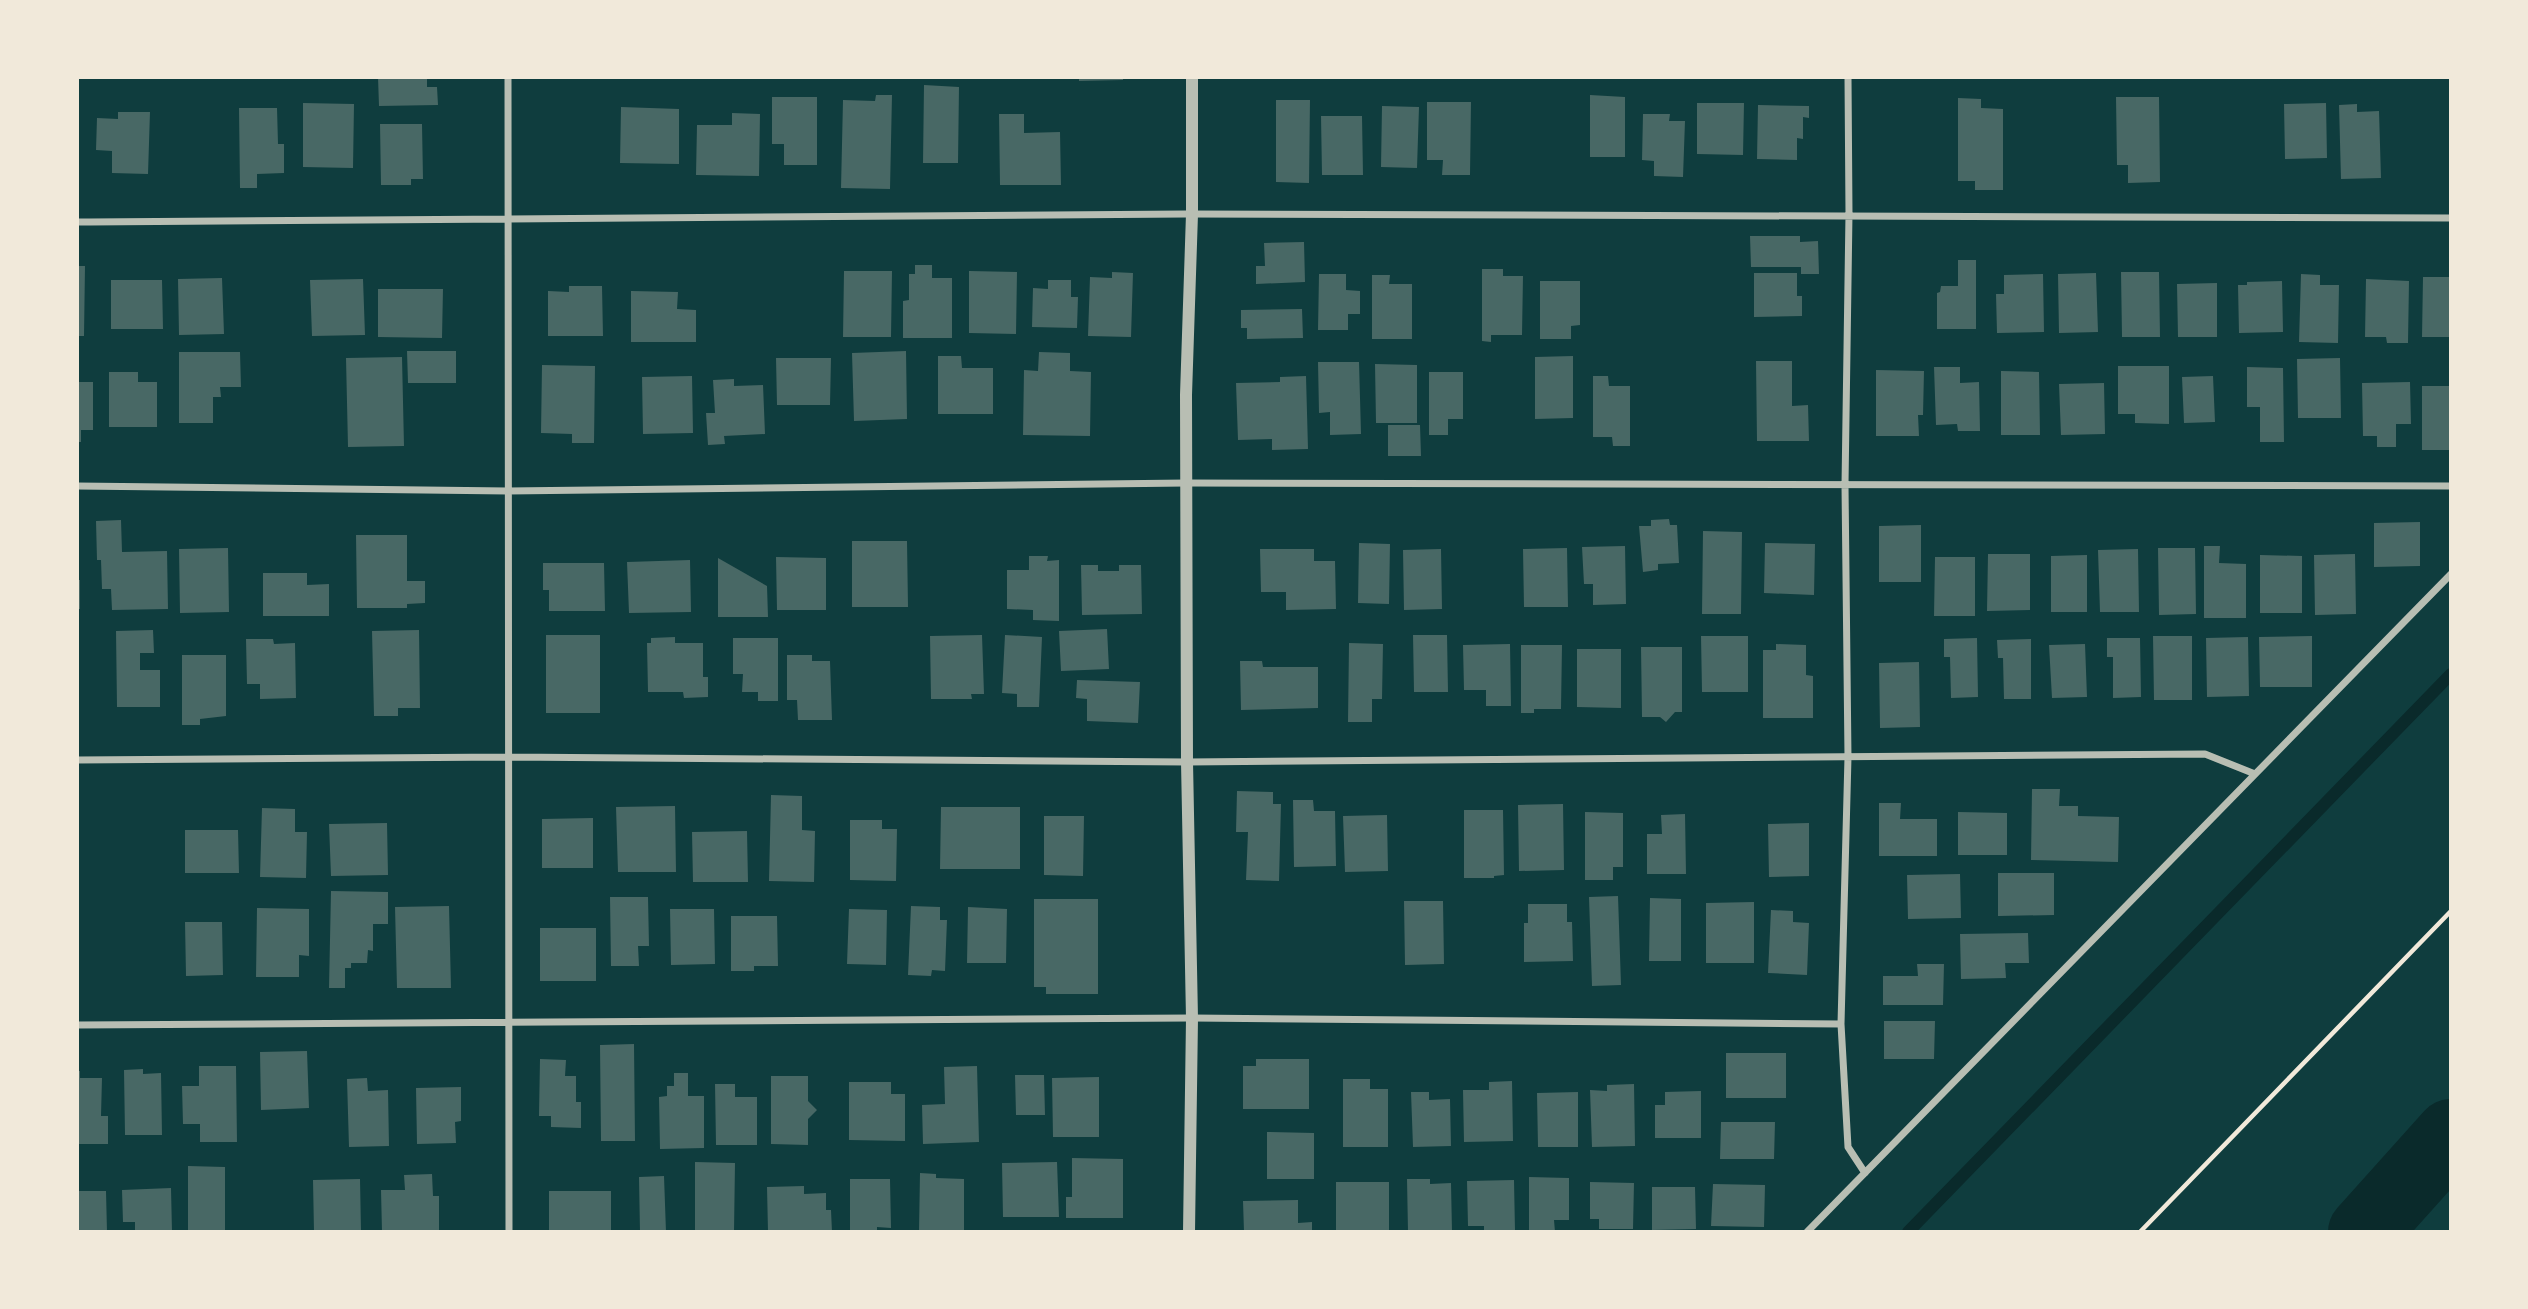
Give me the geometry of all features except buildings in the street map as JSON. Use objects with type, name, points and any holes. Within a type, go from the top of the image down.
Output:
[{"type":"street","points":[[508,77],[509,1232]]},
{"type":"street","points":[[1189,1232],[1192,1018],[1187,762],[1186,395],[1192,214],[1192,77]]},
{"type":"street","points":[[1848,77],[1849,214],[1844,485],[1848,757],[1841,1024],[1848,1147],[1865,1173]]},
{"type":"street","points":[[77,222],[1192,214],[2451,218]]},
{"type":"street","points":[[77,486],[508,491],[1186,483],[2451,486]]},
{"type":"street","points":[[1807,1232],[2451,574]]},
{"type":"street","points":[[77,760],[508,757],[1187,762],[2205,754],[2255,774]]},
{"type":"street","points":[[77,1025],[1192,1018],[1841,1024]]},
{"type":"path","points":[[2140,1232],[2451,911]]},
{"type":"waterway","points":[[1908,1232],[2451,674]]},
{"type":"waterway","points":[[2364,1232],[2451,1135]]}]
